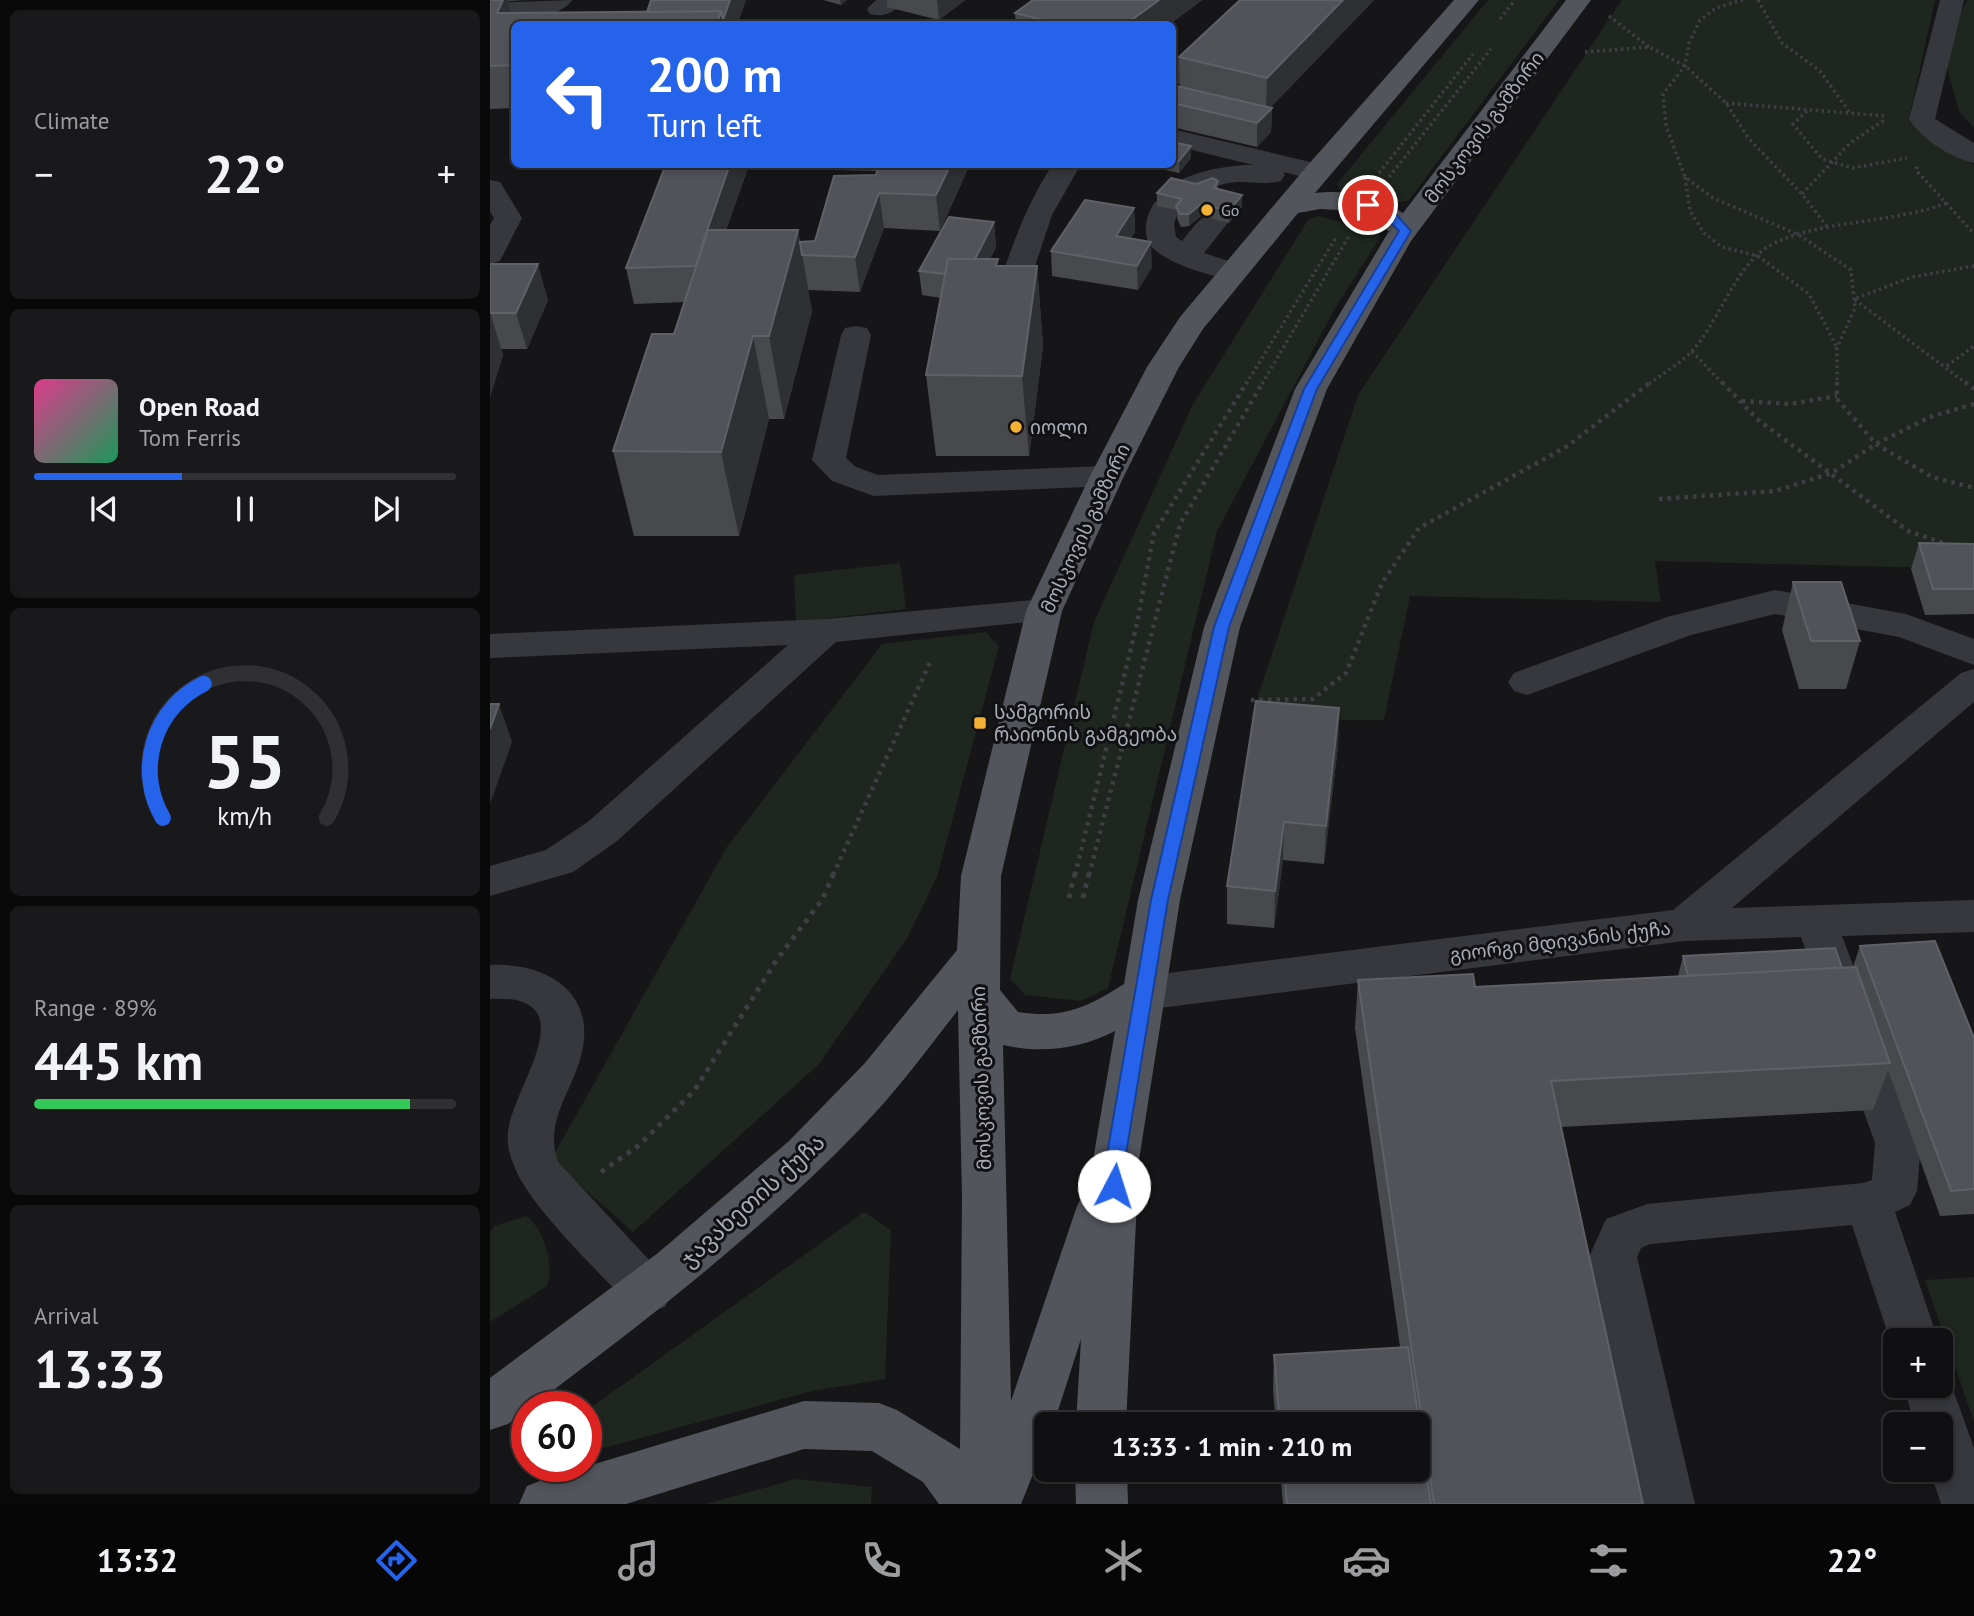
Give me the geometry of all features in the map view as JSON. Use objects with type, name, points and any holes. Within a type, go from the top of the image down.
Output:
[{"type":"main road","name":"მოსკოვის გამზირი","points":[[986,1504],[985,1197],[978,973],[981,876],[1044,611],[1107,476],[1163,367],[1191,324],[1305,186],[1467,0]]},
{"type":"main road","name":"მოსკოვის გამზირი","points":[[1102,1412],[1115,1160],[1160,900],[1222,627],[1311,389],[1405,231],[1580,0]]},
{"type":"main road","points":[[1305,186],[1334,198],[1368,205],[1392,216],[1405,231]]},
{"type":"main road","points":[[978,973],[1005,1028],[1036,1034],[1072,1032],[1102,1020],[1144,993]]},
{"type":"main road","name":"ჯავახეთის ქუჩა","points":[[490,1406],[648,1292],[755,1201],[847,1113],[978,973]]},
{"type":"main road","points":[[995,1504],[1030,1420],[1115,1160]]},
{"type":"main road","points":[[545,1504],[804,1425],[879,1427],[941,1465],[970,1504]]},
{"type":"main road","points":[[1101,1482],[1102,1504]]},
{"type":"street","points":[[490,10],[537,9],[560,0]]},
{"type":"street","points":[[1176,87],[1258,0]]},
{"type":"street","points":[[1952,0],[1922,119],[1927,127],[1966,151]]},
{"type":"street","points":[[1176,138],[1305,186]]},
{"type":"street","points":[[1006,308],[1037,214],[1049,188],[1065,168]]},
{"type":"street","points":[[1233,272],[1185,256],[1162,241],[1160,224],[1172,200],[1206,178],[1231,172],[1257,173],[1305,186]]},
{"type":"street","points":[[1185,256],[1257,173]]},
{"type":"street","points":[[490,188],[508,218],[490,255]]},
{"type":"street","points":[[856,335],[829,460],[844,474],[874,486],[1107,476]]},
{"type":"street","points":[[1527,682],[1681,626],[1775,602],[1906,626],[1974,653]]},
{"type":"street","points":[[490,646],[826,631],[1044,611]]},
{"type":"street","points":[[490,881],[559,861],[603,831],[826,631]]},
{"type":"street","name":"გიორგი მდივანის ქუჩა","points":[[1144,993],[1684,925],[1971,700]]},
{"type":"street","points":[[1684,925],[1974,916]]},
{"type":"street","points":[[1669,1504],[1614,1257],[1623,1234],[1647,1224],[1868,1203],[1894,1191],[1898,1143],[1816,922]]},
{"type":"street","points":[[490,982],[508,980],[542,988],[551,995],[559,1010],[561,1049],[532,1124],[531,1153],[540,1174],[648,1292]]},
{"type":"street","points":[[1868,1203],[1909,1328]]},
{"type":"street","points":[[1932,1398],[1967,1504]]},
{"type":"path","points":[[1743,0],[1716,8],[1700,20],[1689,43],[1685,66],[1663,94],[1666,126],[1685,177],[1690,211],[1704,233],[1722,247],[1758,256],[1809,294],[1837,348]]},
{"type":"path","points":[[1758,0],[1782,43],[1820,71],[1851,114]]},
{"type":"path","points":[[1606,13],[1649,47],[1685,66],[1726,103],[1749,139],[1802,194],[1828,228]]},
{"type":"path","points":[[1577,52],[1649,47]]},
{"type":"path","points":[[1726,103],[1891,117],[1856,134],[1831,162],[1822,177],[1802,194]]},
{"type":"path","points":[[1807,110],[1793,124],[1822,159],[1853,168],[1966,151]]},
{"type":"path","points":[[1922,157],[1916,170],[1974,234]]},
{"type":"path","points":[[1685,177],[1713,198],[1798,236],[1850,270],[1855,308],[1837,348],[1837,396],[1876,444],[1933,477],[1974,488]]},
{"type":"path","points":[[1247,701],[1313,699],[1346,673],[1382,583],[1419,528],[1566,447],[1692,351],[1740,277],[1765,248],[1828,228],[1926,211],[1945,203]]},
{"type":"path","points":[[1854,299],[1903,278],[1952,267],[1974,266]]},
{"type":"path","points":[[1854,299],[1974,388]]},
{"type":"path","points":[[1947,366],[1974,346]]},
{"type":"path","points":[[1692,351],[1757,418],[1909,531],[1957,547]]},
{"type":"path","points":[[1740,401],[1778,406],[1806,404],[1837,396]]},
{"type":"path","points":[[1659,499],[1774,491],[1832,473],[1876,444],[1930,417],[1974,404]]},
{"type":"path","points":[[562,1198],[638,1146],[694,1091],[778,958],[822,900],[932,656],[957,619]]},
{"type":"shaded area","points":[[1488,0],[1559,0],[1408,201],[1387,204],[1341,192],[1337,184]]},
{"type":"shaded area","points":[[1622,0],[1935,0],[1909,119],[1919,132],[1974,165],[1974,569],[1655,561],[1661,602],[1410,596],[1384,720],[1250,720],[1358,395]]},
{"type":"shaded area","points":[[1967,0],[1974,0],[1974,128],[1959,111],[1942,50]]},
{"type":"shaded area","points":[[1318,216],[1372,230],[1381,236],[1333,312],[1217,531],[1108,988],[1081,1001],[1025,995],[1010,979],[1094,622],[1192,406],[1308,220]]},
{"type":"shaded area","points":[[900,563],[906,609],[796,622],[794,575]]},
{"type":"shaded area","points":[[986,632],[999,646],[937,877],[906,940],[819,1064],[633,1232],[551,1160],[727,847],[882,644]]},
{"type":"shaded area","points":[[864,1212],[891,1230],[885,1379],[812,1391],[602,1449],[602,1400]]},
{"type":"shaded area","points":[[526,1216],[543,1238],[546,1248],[549,1268],[547,1286],[490,1322],[490,1232],[494,1226]]},
{"type":"shaded area","points":[[1974,1277],[1974,1422],[1953,1361],[1953,1328],[1942,1328],[1925,1280]]},
{"type":"shaded area","points":[[796,1479],[872,1487],[871,1504],[706,1504]]},
{"type":"building","points":[[490,0],[503,0],[497,13],[721,11],[718,21],[511,21],[511,65],[490,66]]},
{"type":"building","points":[[651,0],[730,0],[723,20],[721,11],[647,12]]},
{"type":"building","points":[[1033,0],[1159,0],[1130,21],[1047,21],[1015,13]]},
{"type":"building","points":[[1240,0],[1343,0],[1267,78],[1179,57]]},
{"type":"building","points":[[1176,86],[1272,108],[1257,123],[1176,104]]},
{"type":"building","points":[[1176,143],[1191,146],[1179,161],[1176,161]]},
{"type":"building","points":[[664,168],[729,168],[696,266],[626,268]]},
{"type":"building","points":[[878,168],[949,168],[936,195],[879,193],[855,257],[802,255],[800,242],[815,241],[834,176],[876,175]]},
{"type":"building","points":[[1171,178],[1196,184],[1213,178],[1218,181],[1214,188],[1242,195],[1229,211],[1201,204],[1189,214],[1180,214],[1176,206],[1182,199],[1157,193]]},
{"type":"building","points":[[1085,200],[1134,208],[1116,236],[1151,242],[1137,266],[1051,251]]},
{"type":"building","points":[[949,217],[994,222],[975,259],[948,259],[945,274],[919,271]]},
{"type":"building","points":[[708,230],[798,230],[769,336],[753,336],[721,452],[613,451],[652,334],[674,334]]},
{"type":"building","points":[[948,259],[998,259],[996,266],[1037,266],[1022,376],[926,375]]},
{"type":"building","points":[[490,264],[538,264],[516,313],[490,313]]},
{"type":"building","points":[[1919,543],[1974,544],[1974,589],[1933,589]]},
{"type":"building","points":[[1793,582],[1841,582],[1860,641],[1811,641]]},
{"type":"building","points":[[1256,701],[1339,708],[1326,826],[1284,822],[1275,891],[1227,886]]},
{"type":"building","points":[[490,704],[499,704],[490,729]]},
{"type":"building","points":[[1935,941],[1974,1038],[1974,1189],[1951,1191],[1860,946]]},
{"type":"building","points":[[1835,948],[1842,968],[1688,976],[1683,956]]},
{"type":"building","points":[[1856,967],[1890,1063],[1551,1081],[1643,1504],[1434,1504],[1430,1476],[1430,1412],[1421,1412],[1358,980],[1473,974],[1475,987]]},
{"type":"building","points":[[1408,1347],[1418,1412],[1279,1412],[1274,1355]]},
{"type":"building","points":[[1285,1482],[1428,1482],[1431,1504],[1287,1504]]},
{"type":"place","name":"Go","points":[[1207,210]]},
{"type":"place","name":"იოლი","points":[[1016,427]]},
{"type":"place","name":"სამგორის რაიონის გამგეობა","points":[[980,723]]},
{"type":"route","points":[[1114,1186],[1115,1160],[1160,900],[1222,627],[1311,389],[1405,231],[1392,216],[1368,205]]}]
